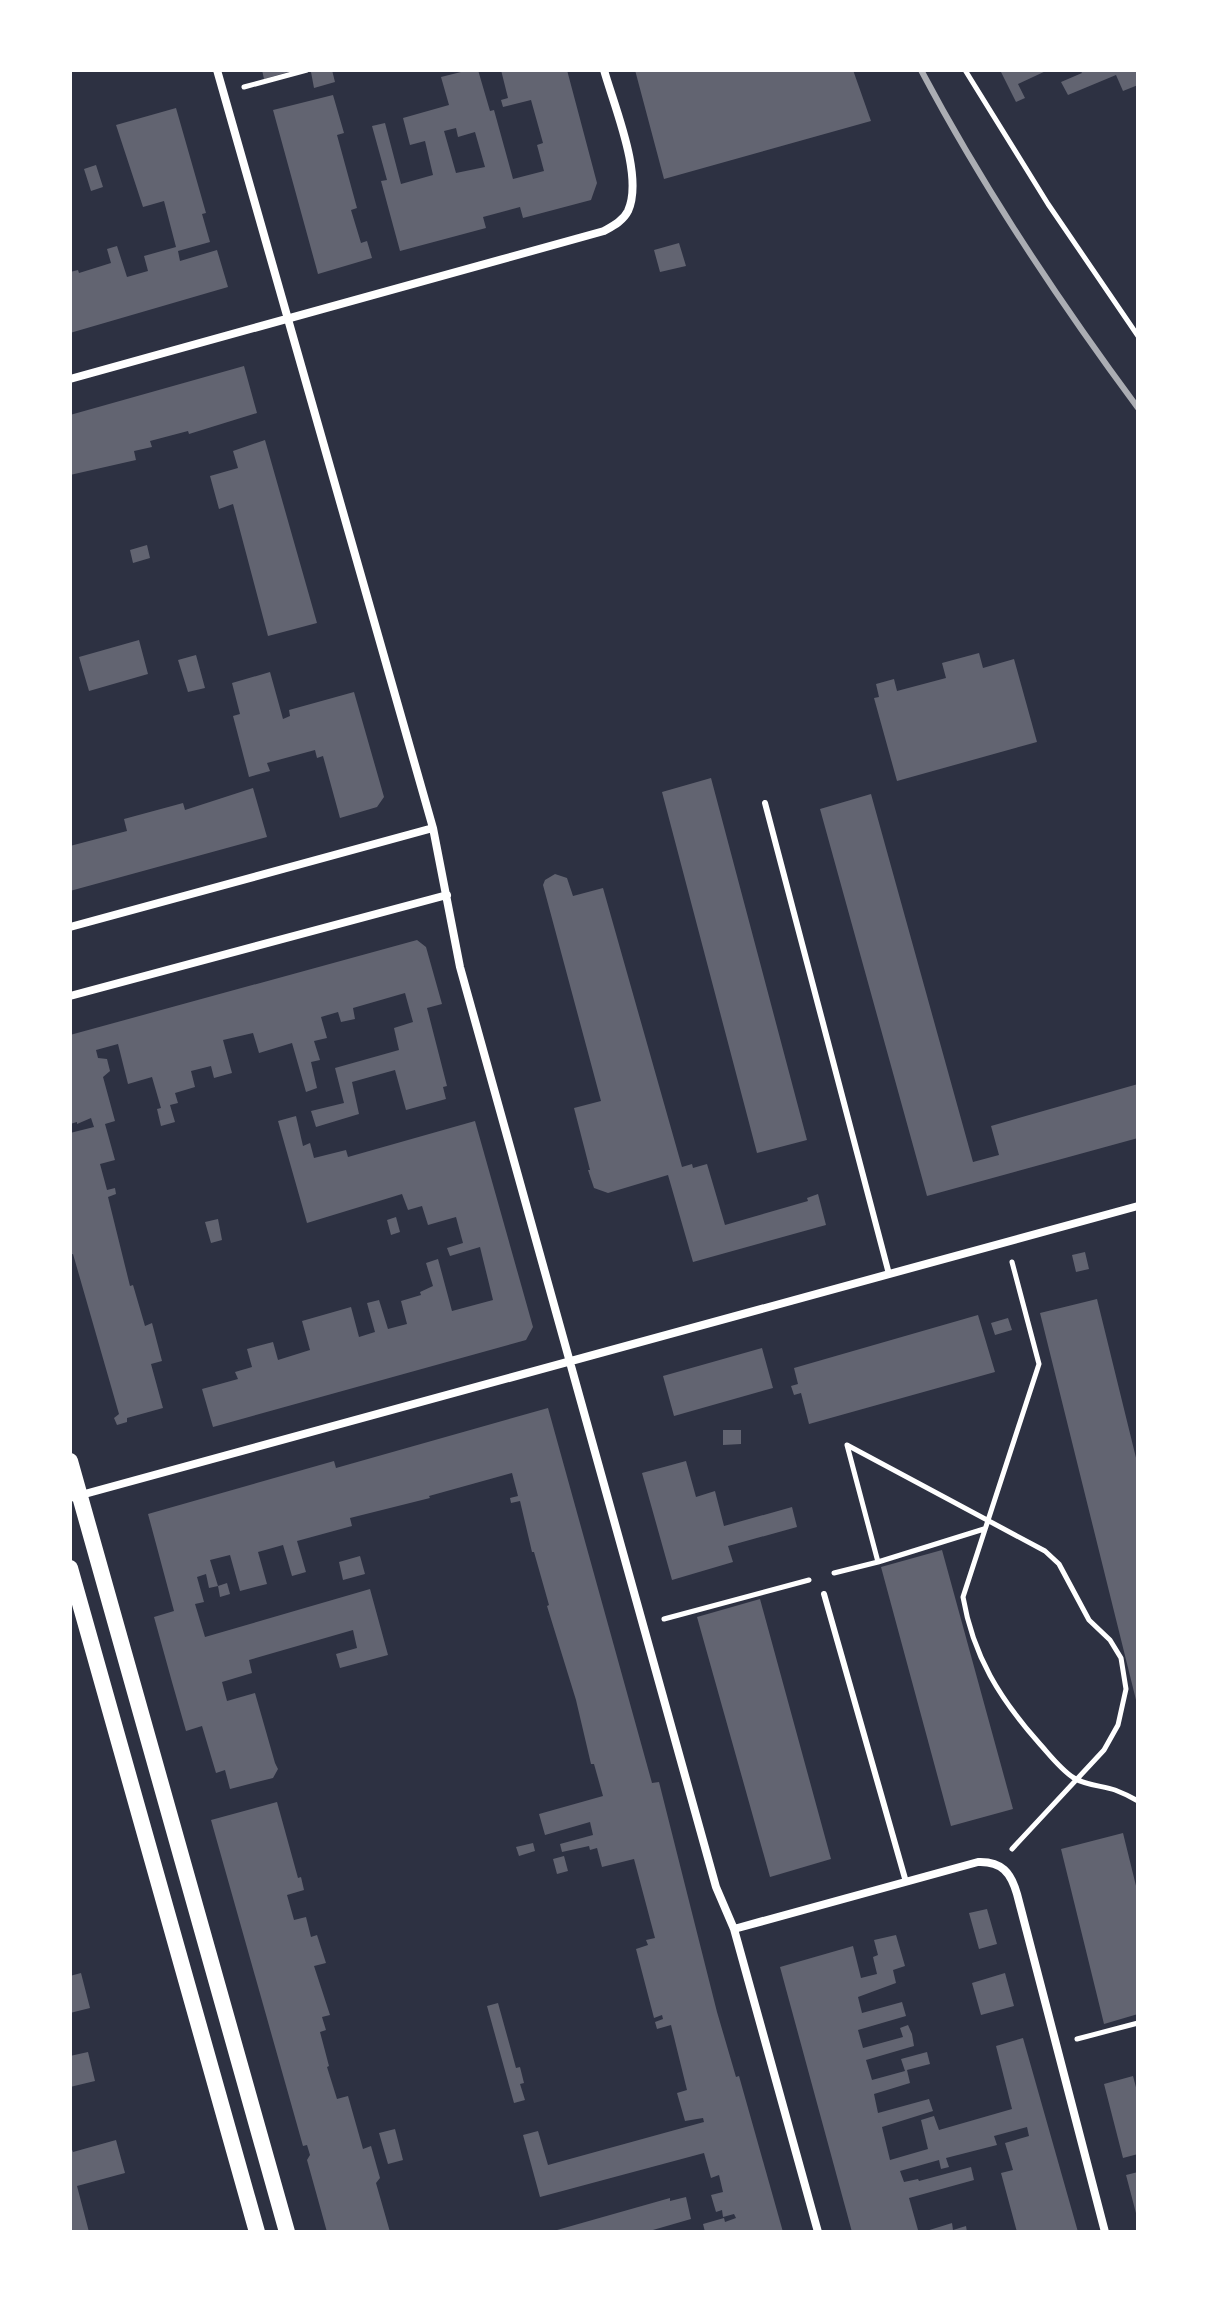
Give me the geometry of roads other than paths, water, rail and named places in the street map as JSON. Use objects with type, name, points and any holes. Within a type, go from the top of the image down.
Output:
[{"type":"main road","points":[[70,1461],[75,1496],[287,2232]]},
{"type":"main road","points":[[70,1568],[257,2232]]},
{"type":"street","points":[[217,70],[433,828],[460,967],[716,1887],[734,1929],[818,2232]]},
{"type":"street","points":[[70,379],[604,231],[619,223],[627,213],[631,199],[631,166],[604,70]]},
{"type":"street","points":[[70,927],[433,828]]},
{"type":"street","points":[[70,996],[447,895]]},
{"type":"street","points":[[75,1496],[1138,1206]]},
{"type":"street","points":[[734,1929],[978,1862],[997,1865],[1010,1874],[1105,2232]]},
{"type":"lane","points":[[765,803],[889,1274]]},
{"type":"lane","points":[[824,1594],[906,1882]]},
{"type":"railway","points":[[921,70],[970,158],[1023,243],[1138,408]]}]
